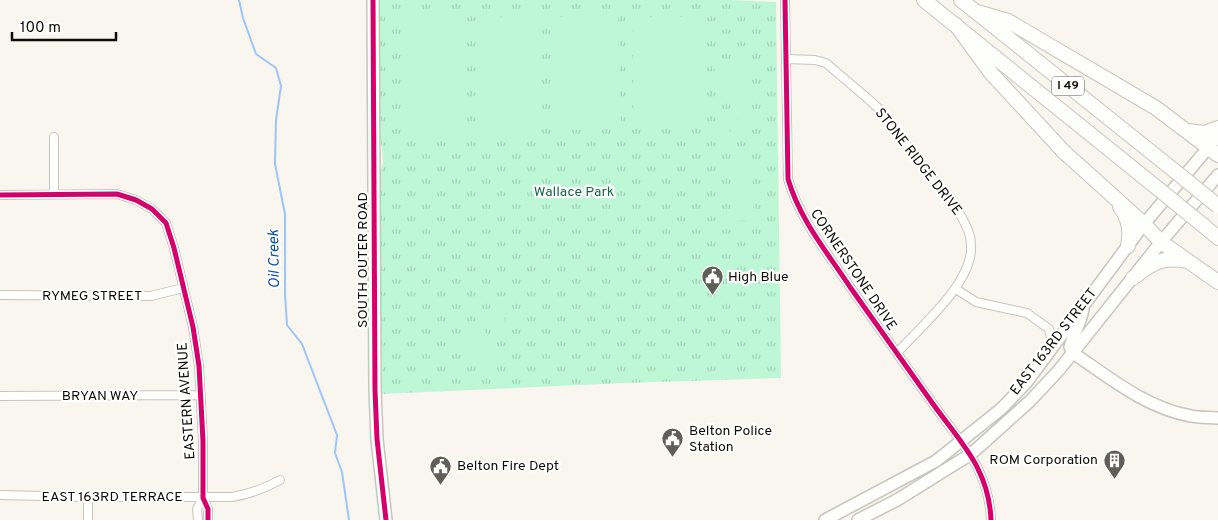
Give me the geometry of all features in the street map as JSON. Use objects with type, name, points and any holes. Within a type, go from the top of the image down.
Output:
[{"type":"highway","name":"I 49","points":[[924,0],[1218,238]]},
{"type":"highway","name":"I 49","points":[[961,0],[1218,206]]},
{"type":"highway","points":[[974,11],[1008,21],[1156,108],[1213,151]]},
{"type":"highway","points":[[956,25],[991,73],[1064,152],[1144,224],[1161,242],[1218,282]]},
{"type":"highway","points":[[1187,132],[1205,133],[1218,128]]},
{"type":"highway","points":[[1108,192],[1123,210],[1129,224],[1130,236],[1128,246]]},
{"type":"highway","points":[[1133,278],[1147,266],[1164,260],[1174,259],[1190,262]]},
{"type":"street","name":"SOUTH OUTER ROAD","points":[[373,0],[375,390],[377,439],[386,520]]},
{"type":"street","name":"CORNERSTONE DRIVE","points":[[785,0],[788,179],[793,197],[808,226],[971,454],[985,481],[990,504],[990,520]]},
{"type":"street","name":"STONE RIDGE DRIVE","points":[[786,59],[815,60],[826,64],[879,109],[961,216],[969,234],[972,246],[970,259],[956,289],[897,353]]},
{"type":"street","name":"EAST 163RD STREET","points":[[826,520],[936,461],[1001,409],[1026,382],[1144,224],[1213,151],[1218,136]]},
{"type":"street","points":[[0,195],[54,194],[54,137]]},
{"type":"street","name":"EAST 163RD STREET","points":[[858,520],[897,500],[971,454],[1030,401],[1059,370],[1161,242],[1218,175]]},
{"type":"street","name":"EASTERN AVENUE","points":[[54,194],[117,194],[136,200],[152,209],[166,223],[193,327],[199,366],[203,441],[203,498],[208,509],[208,520]]},
{"type":"street","name":"RYMEG STREET","points":[[0,295],[151,296],[182,288]]},
{"type":"street","points":[[956,289],[976,302],[1027,313],[1049,329],[1053,346]]},
{"type":"street","points":[[1084,305],[1081,320],[1072,338],[1070,347],[1073,353],[1137,397],[1157,406],[1192,416],[1218,418]]},
{"type":"street","points":[[1049,329],[1068,326]]},
{"type":"street","name":"BRYAN WAY","points":[[0,396],[201,396]]},
{"type":"street","name":"EAST 163RD TERRACE","points":[[0,496],[203,498],[248,495],[280,480]]},
{"type":"street","points":[[88,497],[88,520]]},
{"type":"street","name":"EASTERN AVENUE","points":[[198,520],[198,508],[203,498]]},
{"type":"green space","name":"Wallace Park","points":[[376,0],[729,0],[776,2],[781,378],[382,394],[378,185],[383,162],[378,131]]},
{"type":"green space","points":[[406,15],[463,15],[463,139],[406,139]]},
{"type":"green space","points":[[618,15],[621,129],[556,130],[553,17]]},
{"type":"green space","points":[[540,16],[541,136],[480,136],[479,17]]},
{"type":"green space","points":[[632,17],[701,17],[702,126],[634,128]]},
{"type":"green space","points":[[750,60],[753,100],[717,102],[714,62]]},
{"type":"green space","points":[[748,112],[749,137],[738,137],[737,113]]},
{"type":"green space","points":[[729,113],[730,138],[719,138],[718,114]]},
{"type":"green space","points":[[752,164],[754,220],[736,221],[734,165]]},
{"type":"green space","points":[[504,307],[505,330],[491,331],[490,308]]},
{"type":"green space","points":[[478,328],[485,331],[503,359],[479,372],[461,343]]},
{"type":"waterway","name":"Oil Creek","points":[[239,0],[243,18],[256,54],[276,68],[281,86],[276,120],[275,164],[285,214],[287,325],[302,344],[337,435],[335,453],[342,472],[349,520]]},
{"type":"cycle path","points":[[373,0],[375,390],[377,439],[386,520]]},
{"type":"cycle path","points":[[785,0],[788,179],[793,194],[823,248],[972,458],[985,486],[991,520]]},
{"type":"cycle path","points":[[0,195],[117,194],[136,200],[152,209],[166,223],[193,327],[199,366],[203,441],[203,498],[208,509],[208,520]]},
{"type":"place","name":"High Blue","points":[[712,296]]},
{"type":"place","name":"Belton Police Station","points":[[673,458]]},
{"type":"place","name":"ROM Corporation","points":[[1114,479]]},
{"type":"place","name":"Belton Fire Dept","points":[[441,485]]}]
